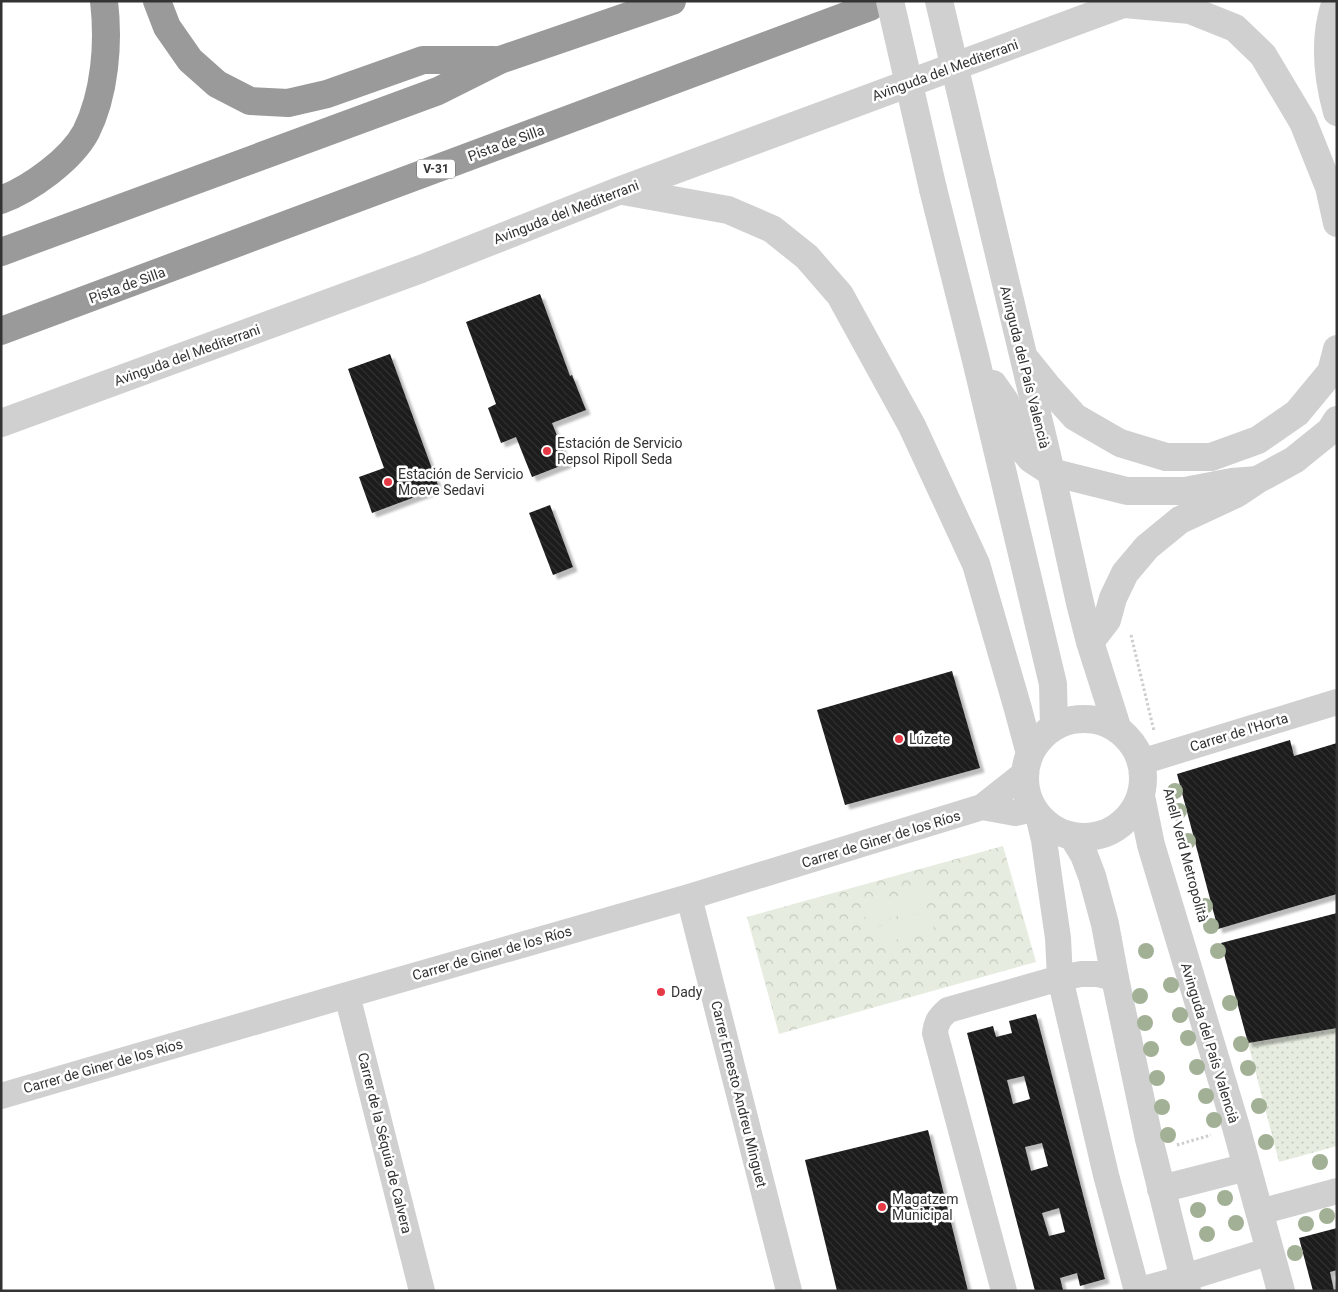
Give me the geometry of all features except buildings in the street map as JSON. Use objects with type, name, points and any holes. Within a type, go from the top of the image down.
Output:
[{"type":"highway","points":[[1,200],[16,195],[46,174],[69,154],[85,133],[96,107],[106,56],[104,1]]},
{"type":"highway","points":[[157,1],[167,26],[190,60],[217,84],[250,101],[288,103],[327,94],[423,60],[500,60]]},
{"type":"highway","points":[[1,252],[438,91],[500,60],[672,1]]},
{"type":"highway","name":"Pista de Silla","points":[[1,332],[880,4]]},
{"type":"street","name":"Avinguda del País Valencià","points":[[939,1],[1080,604],[1118,730]]},
{"type":"street","points":[[1336,1],[1332,12],[1328,37],[1328,69],[1337,112]]},
{"type":"street","points":[[1128,3],[1190,10],[1235,28],[1263,55],[1303,122],[1329,187],[1337,223]]},
{"type":"street","name":"Avinguda del Mediterrani","points":[[1,423],[1128,3]]},
{"type":"street","points":[[880,4],[933,190],[975,356],[1053,684],[1054,727]]},
{"type":"street","points":[[622,190],[728,210],[772,229],[807,257],[840,295],[912,426],[976,564],[1018,709],[1028,764],[1026,792],[1036,812],[1044,840],[1051,884],[1058,938],[1060,978],[1106,1175],[1136,1291],[1186,1284],[1270,1251]]},
{"type":"street","points":[[1022,355],[1075,417],[1120,443],[1166,456],[1211,457],[1258,440],[1297,413],[1331,372],[1337,349]]},
{"type":"street","points":[[975,356],[1005,401],[1016,440],[1031,459],[1050,472],[1128,491],[1185,491],[1232,482],[1257,480]]},
{"type":"street","points":[[1090,642],[1107,620],[1113,598],[1125,573],[1147,548],[1180,520],[1236,494],[1294,460],[1330,431],[1337,420]]},
{"type":"street","name":"Carrer de l'Horta","points":[[1150,758],[1337,702]]},
{"type":"street","points":[[1028,764],[1040,739],[1054,727],[1069,721],[1086,719],[1103,723],[1118,730],[1150,758],[1143,778],[1140,796],[1131,815],[1115,829],[1095,837],[1073,837],[1054,829],[1036,812]]},
{"type":"street","name":"Carrer de Giner de los Ríos","points":[[982,808],[1028,764]]},
{"type":"street","name":"Avinguda del País Valencià","points":[[1140,796],[1151,845],[1247,1167],[1281,1291]]},
{"type":"street","name":"Carrer de Giner de los Ríos","points":[[1,1096],[689,897],[982,808],[1015,813],[1036,812]]},
{"type":"street","points":[[1073,837],[1084,855],[1092,876],[1105,924],[1149,1139],[1186,1284]]},
{"type":"street","name":"Carrer Ernesto Andreu Minguet","points":[[689,897],[789,1291]]},
{"type":"street","points":[[1004,1291],[935,1033],[936,1025],[940,1016],[948,1010],[1060,978],[1081,974],[1098,974],[1115,978]]},
{"type":"street","name":"Carrer de la Séquia de Calvera","points":[[347,995],[422,1291]]},
{"type":"street","points":[[1161,1189],[1247,1167]]},
{"type":"street","points":[[1260,1212],[1337,1191]]},
{"type":"path","points":[[1130,632],[1150,758]]},
{"type":"path","name":"Anell Verd Metropolità","points":[[1172,802],[1195,888]]},
{"type":"path","points":[[1177,1145],[1219,1132]]},
{"type":"green space","points":[[1003,846],[1036,962],[779,1034],[747,917]]},
{"type":"green space","points":[[922,889],[927,907],[868,925],[862,907]]},
{"type":"green space","points":[[929,911],[934,928],[876,946],[870,929]]},
{"type":"green space","points":[[1337,1028],[1337,1146],[1279,1162],[1248,1043]]},
{"type":"place","name":"Estación de Servicio Repsol Ripoll Seda","points":[[547,451]]},
{"type":"place","name":"Estación de Servicio Moeve Sedavi","points":[[388,482]]},
{"type":"place","name":"Lúzete","points":[[899,739]]},
{"type":"place","name":"Dady","points":[[661,992]]},
{"type":"place","name":"Magatzem Municipal","points":[[882,1207]]}]
